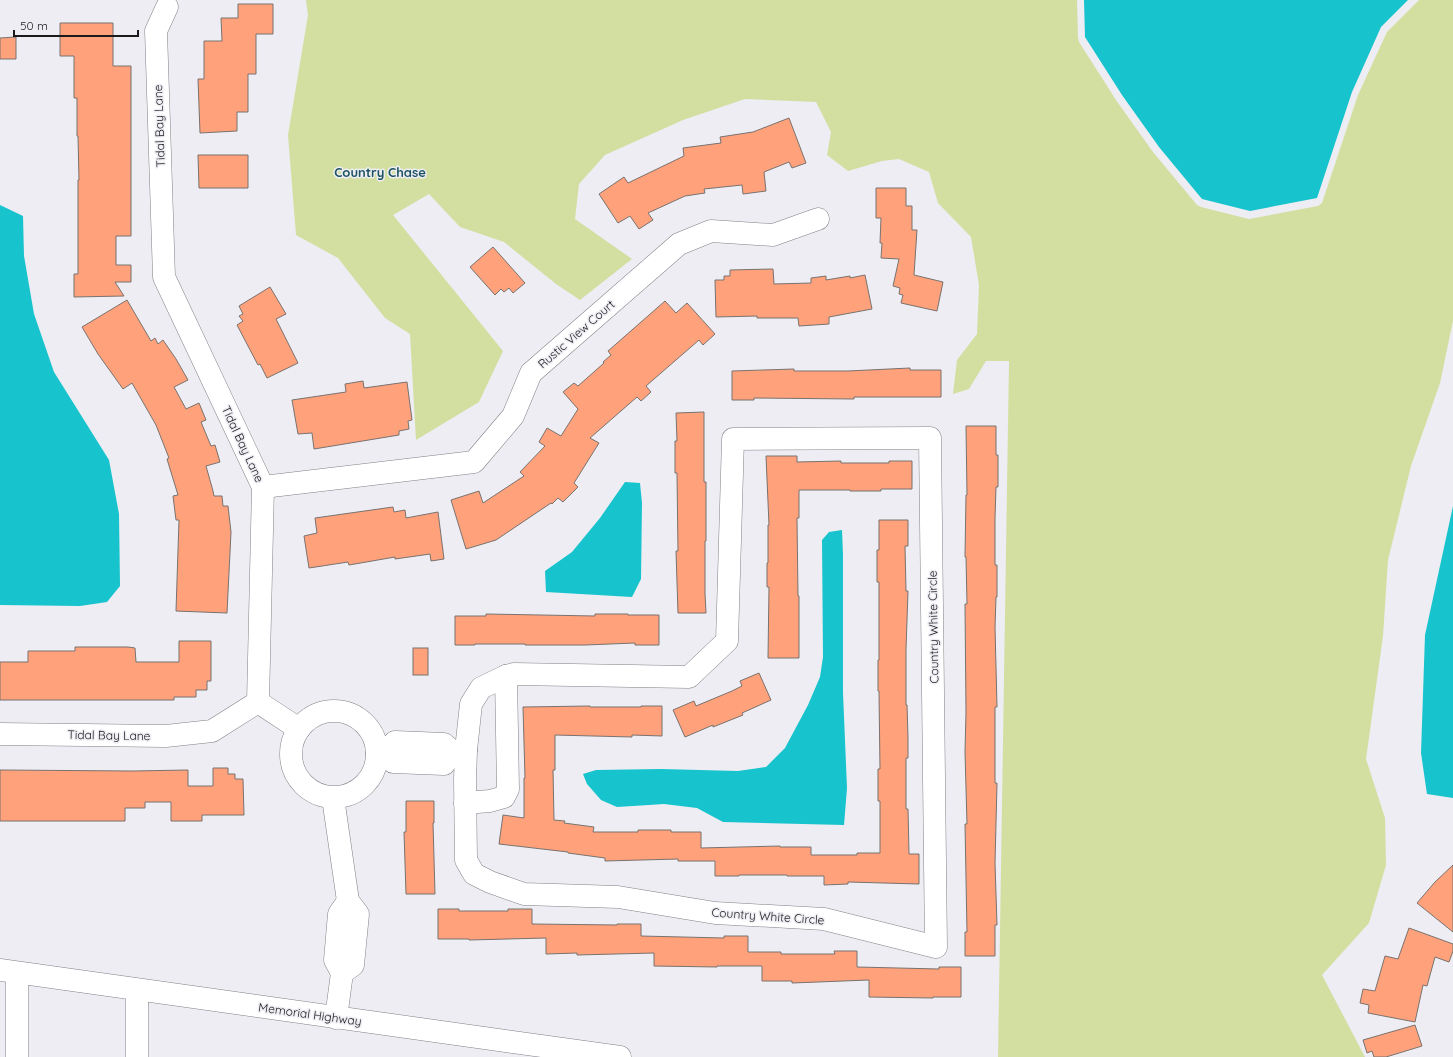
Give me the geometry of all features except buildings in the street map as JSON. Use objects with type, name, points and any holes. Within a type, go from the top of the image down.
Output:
[{"type":"street","name":"Tidal Bay Lane","points":[[0,734],[166,736],[204,732],[212,730],[258,702],[263,487],[164,277],[156,31],[167,7]]},
{"type":"street","name":"Rustic View Court","points":[[263,487],[474,462],[513,416],[531,373],[679,244],[711,232],[773,235],[818,218]]},
{"type":"street","name":"Country White Circle","points":[[930,438],[936,947],[824,919],[715,913],[618,897],[524,894],[490,882],[474,874],[466,860],[464,780],[459,751],[471,704],[481,688],[506,676],[514,674],[689,677],[727,642],[733,439],[930,438]]},
{"type":"street","points":[[465,803],[490,801],[504,797],[508,789],[506,676]]},
{"type":"street","points":[[258,702],[299,729]]},
{"type":"street","points":[[381,753],[367,727],[357,718],[344,712],[330,711],[316,715],[303,723],[295,735],[290,748],[291,763],[296,777],[306,788],[318,795],[333,798],[347,795],[359,789],[369,779],[381,753],[395,742],[444,744],[459,751]]},
{"type":"street","points":[[333,798],[348,901],[339,914],[338,921],[335,960],[342,973],[336,1018]]},
{"type":"street","points":[[8,972],[17,1057]]},
{"type":"street","name":"Memorial Highway","points":[[8,972],[620,1057]]},
{"type":"street","points":[[137,990],[137,1057]]},
{"type":"green space","points":[[306,0],[1077,0],[1079,42],[1116,100],[1153,152],[1197,205],[1249,219],[1318,206],[1322,203],[1358,95],[1387,32],[1419,0],[1453,0],[1453,321],[1440,383],[1411,466],[1388,560],[1383,636],[1366,759],[1385,818],[1386,865],[1369,923],[1322,975],[1365,1057],[998,1057],[1009,361],[986,361],[969,389],[953,394],[957,360],[977,334],[979,285],[971,237],[938,203],[929,172],[899,159],[882,161],[848,171],[827,155],[831,132],[816,102],[745,99],[683,120],[605,155],[579,184],[575,219],[632,259],[580,300],[556,284],[504,242],[460,227],[429,194],[393,215],[503,351],[479,402],[416,440],[410,334],[385,318],[338,258],[296,235],[288,135],[308,15]]},
{"type":"water","points":[[1084,0],[1408,0],[1381,27],[1352,92],[1317,198],[1250,211],[1202,199],[1159,147],[1122,95],[1085,37]]},
{"type":"water","points":[[0,205],[23,216],[24,256],[34,314],[54,372],[109,460],[119,514],[120,586],[107,602],[80,606],[0,605]]},
{"type":"water","points":[[625,482],[640,483],[642,503],[641,579],[632,597],[546,592],[545,571],[572,552],[600,518]]},
{"type":"water","points":[[1453,506],[1453,798],[1427,794],[1421,753],[1425,635]]},
{"type":"water","points":[[842,530],[843,693],[847,788],[844,825],[723,822],[697,808],[664,804],[617,807],[601,800],[587,784],[583,774],[596,770],[661,769],[738,771],[766,767],[785,748],[808,705],[820,677],[823,657],[822,540],[829,532]]},
{"type":"district","name":"Country Chase","points":[[380,172]]}]
